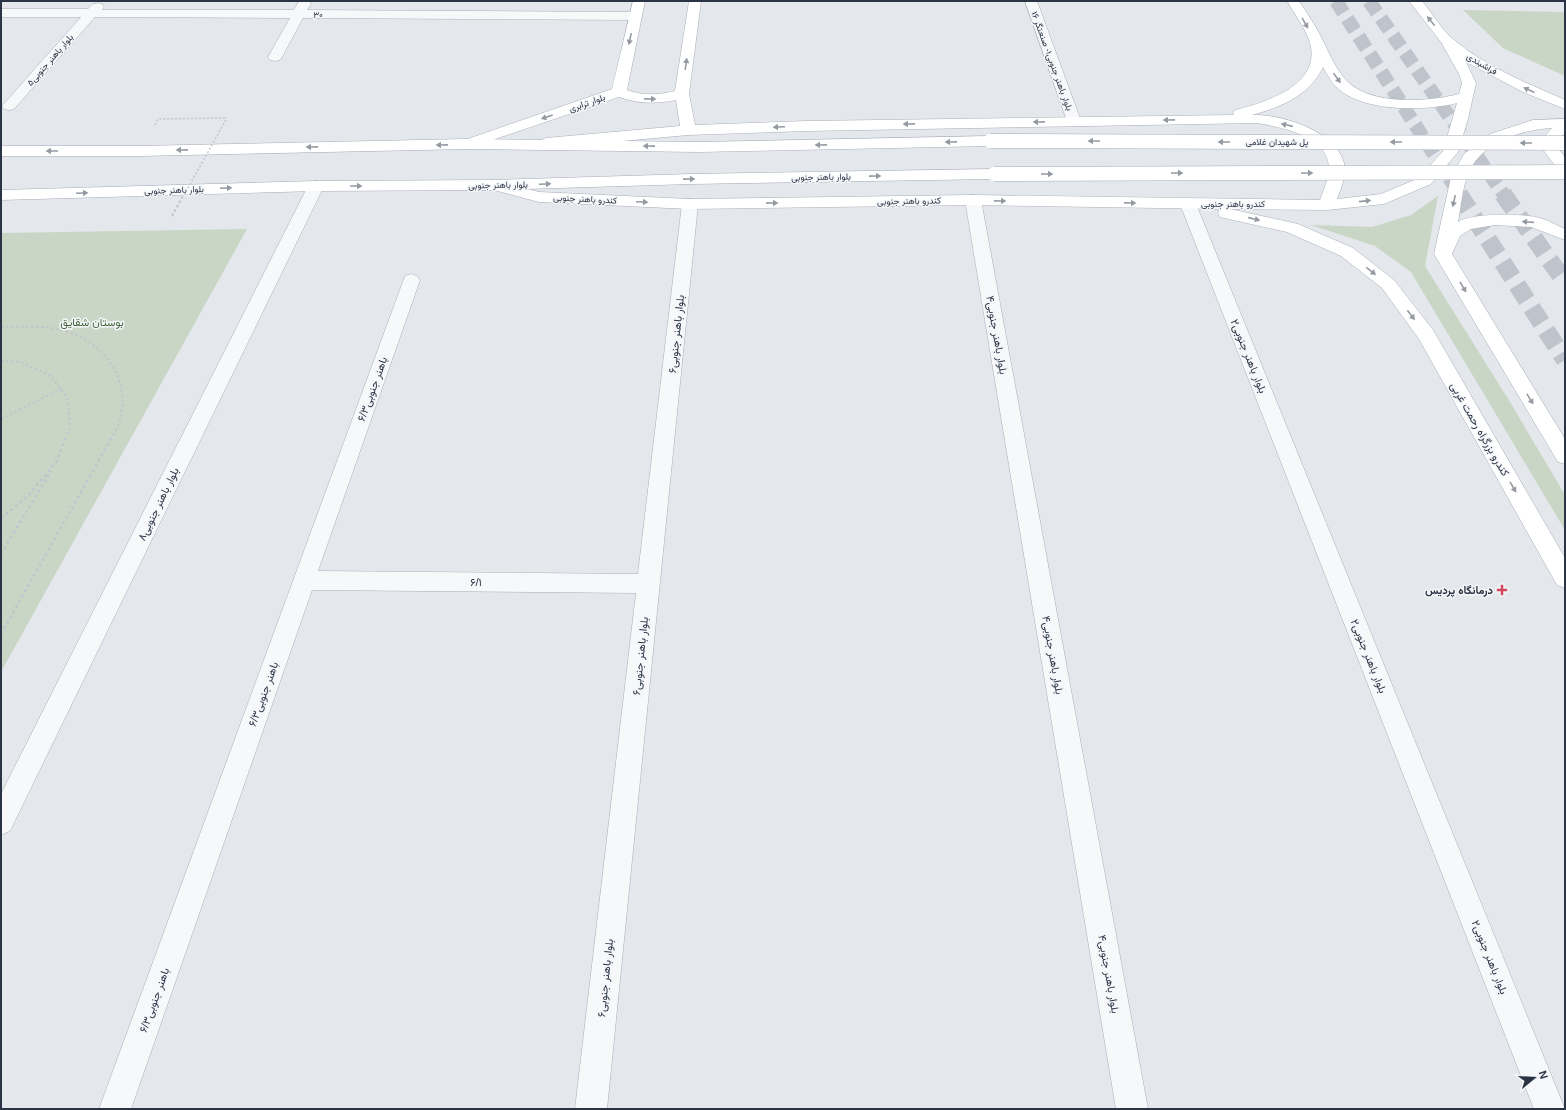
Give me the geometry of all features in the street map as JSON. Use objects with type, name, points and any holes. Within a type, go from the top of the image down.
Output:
[{"type":"main road","name":"بلوار ترابری","points":[[467,144],[619,92],[639,1]]},
{"type":"main road","points":[[688,130],[682,94],[695,1]]},
{"type":"main road","points":[[1293,1],[1338,80],[1347,89],[1380,101],[1404,104],[1441,103],[1465,96]]},
{"type":"main road","name":"فراشبندی","points":[[1415,1],[1447,41],[1482,66],[1528,89],[1565,105]]},
{"type":"main road","name":"کندرو باهنر جنوبی","points":[[492,186],[539,197],[690,204],[974,200],[1327,205],[1384,199],[1425,181],[1450,152],[1461,119],[1465,96],[1469,84],[1466,74],[1447,41]]},
{"type":"main road","points":[[1208,120],[1259,109],[1278,102],[1288,96],[1305,82],[1315,70],[1319,56],[1317,44]]},
{"type":"main road","points":[[619,92],[636,99],[658,99],[682,94]]},
{"type":"main road","points":[[1,151],[140,151],[467,144],[537,144],[688,130],[807,126],[1258,119],[1294,127],[1318,138],[1331,151],[1336,163],[1336,175],[1327,205]]},
{"type":"main road","points":[[1565,123],[1533,125],[1495,137],[1469,157],[1459,177],[1443,254],[1565,456]]},
{"type":"main road","points":[[1565,128],[1559,130],[1553,136],[1552,152],[1565,168]]},
{"type":"main road","name":"پل شهیدان غلامی","points":[[537,144],[699,148],[990,141],[1565,143]]},
{"type":"main road","name":"بلوار باهنر جنوبی","points":[[1,195],[316,186],[492,186],[691,179],[994,174],[1565,172]]},
{"type":"main road","name":"کندرو بزرگراه رحمت غربی","points":[[1188,204],[1292,228],[1347,252],[1388,284],[1426,335],[1565,578]]},
{"type":"main road","points":[[1443,254],[1454,233],[1466,224],[1495,220],[1534,222],[1565,235]]},
{"type":"street","name":"۵بلوار باهنر جنوبی","points":[[9,106],[101,1]]},
{"type":"street","points":[[275,57],[305,1]]},
{"type":"street","points":[[477,15],[482,1]]},
{"type":"street","name":"بلوار باهنر جنوبی۱- صنعتگر ۱۶","points":[[1031,1],[1074,121]]},
{"type":"street","name":"۳۰","points":[[1,13],[636,16]]},
{"type":"street","name":"۸بلوار باهنر جنوبی","points":[[1,822],[316,186]]},
{"type":"street","name":"بلوار باهنر جنوبی۴","points":[[974,200],[1132,1109]]},
{"type":"street","name":"بلوار باهنر جنوبی۶","points":[[591,1109],[690,204]]},
{"type":"street","name":"بلوار باهنر جنوبی۲","points":[[1188,204],[1550,1109]]},
{"type":"street","name":"۶/۳باهنر جنوبی","points":[[115,1109],[411,280]]},
{"type":"street","name":"۶/۱","points":[[304,580],[648,584]]},
{"type":"path","points":[[158,119],[227,118],[172,216]]},
{"type":"path","points":[[1,327],[57,329],[76,336],[98,350],[112,365],[122,385],[123,405],[117,429],[1,634]]},
{"type":"path","points":[[1,361],[20,362],[51,376],[68,399],[70,428],[56,462],[1,554]]},
{"type":"path","points":[[1,419],[61,389]]},
{"type":"path","points":[[1,518],[28,496],[56,462]]},
{"type":"green space","points":[[1463,10],[1565,12],[1565,76],[1503,48]]},
{"type":"green space","points":[[1438,196],[1425,266],[1510,402],[1565,495],[1565,530],[1411,272],[1375,246],[1311,225],[1372,227],[1411,215]]},
{"type":"green space","name":"بوستان شقایق","points":[[247,229],[1,672],[1,233]]},
{"type":"tunnel","points":[[1336,1],[1460,195]]},
{"type":"tunnel","points":[[1369,1],[1504,195]]},
{"type":"tunnel","points":[[1459,194],[1565,360]]},
{"type":"tunnel","points":[[1503,194],[1565,282]]},
{"type":"place","name":"درمانگاه پردیس","points":[[1502,590]]}]
